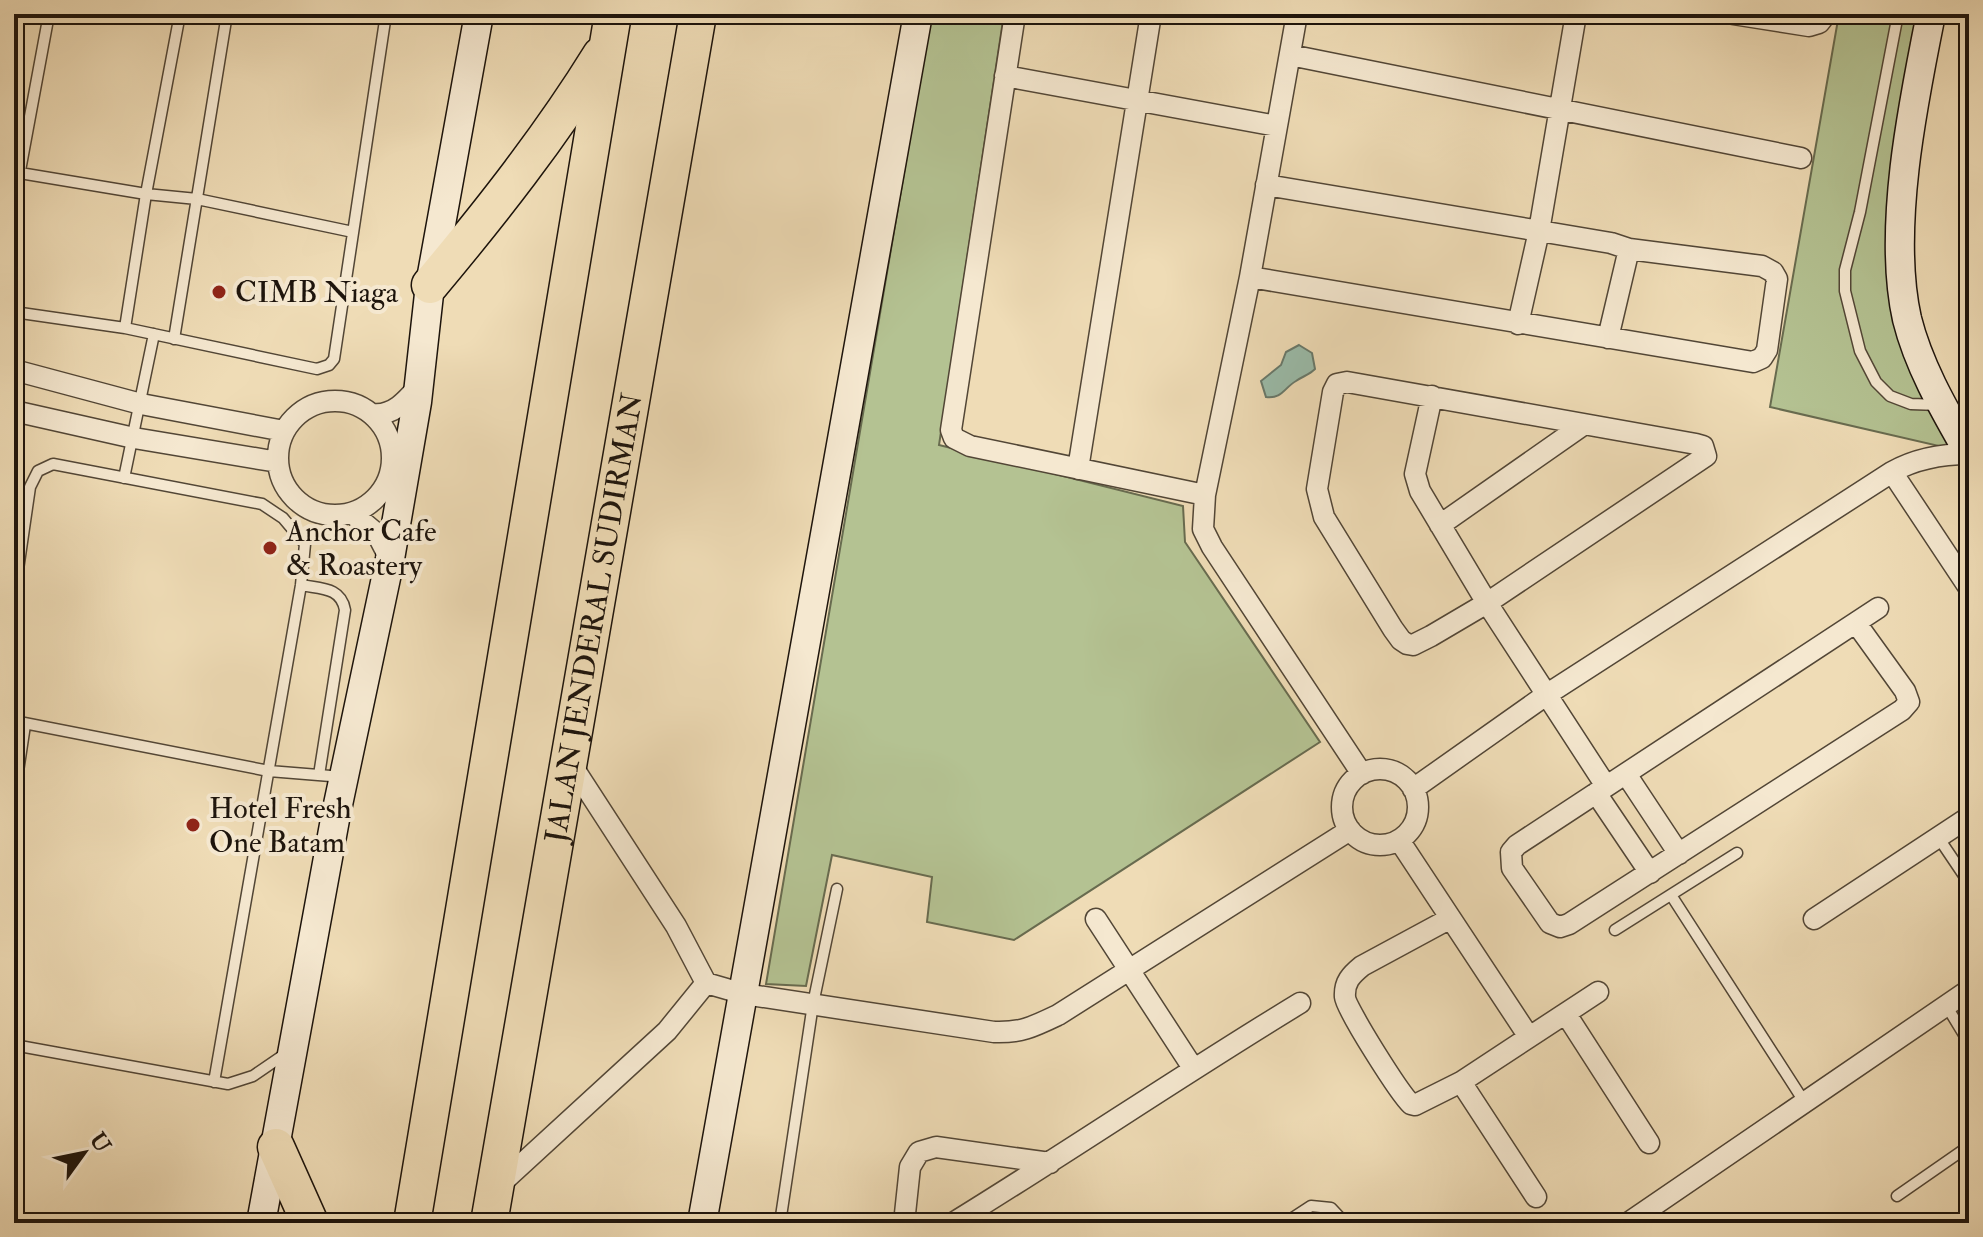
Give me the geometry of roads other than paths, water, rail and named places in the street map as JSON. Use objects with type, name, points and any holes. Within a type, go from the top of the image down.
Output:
[{"type":"highway","name":"JALAN JENDERAL SUDIRMAN","points":[[492,1206],[698,14]]},
{"type":"highway","points":[[430,285],[573,101],[612,27]]},
{"type":"highway","points":[[412,1223],[612,27]]},
{"type":"highway","points":[[276,1147],[310,1223]]},
{"type":"street","points":[[261,1223],[293,1048],[332,776],[390,559],[418,387],[430,285],[479,14]]},
{"type":"street","points":[[702,1223],[918,14]]},
{"type":"street","points":[[1015,14],[951,433],[957,441],[970,446],[1205,495]]},
{"type":"street","points":[[1078,469],[1151,14]]},
{"type":"street","points":[[1297,14],[1202,522],[1206,537],[1362,774]]},
{"type":"street","points":[[1518,324],[1539,231],[1576,14]]},
{"type":"street","points":[[1733,14],[1809,26],[1819,23],[1826,14]]},
{"type":"street","points":[[1413,789],[1546,695],[1892,472],[1908,463],[1951,454],[1969,454],[1942,405],[1916,347],[1907,318],[1901,253],[1903,195],[1913,101],[1931,14]]},
{"type":"street","points":[[1290,55],[1801,158]]},
{"type":"street","points":[[1005,76],[1277,126]]},
{"type":"street","points":[[1250,277],[1753,362],[1762,358],[1767,350],[1777,279],[1769,268],[1629,249],[1266,185]]},
{"type":"street","points":[[1608,338],[1629,249]]},
{"type":"street","points":[[14,370],[141,404],[284,431]]},
{"type":"street","points":[[1347,382],[1432,396],[1696,444],[1703,446],[1706,456],[1487,603],[1413,645],[1401,640],[1324,517],[1317,489],[1333,392],[1337,384],[1347,382]]},
{"type":"street","points":[[373,414],[389,438],[392,456],[390,475],[376,498],[352,513],[333,516],[314,511],[298,501],[285,486],[278,462],[278,449],[284,431],[296,415],[311,405],[329,400],[348,402],[373,414],[383,415],[398,408],[418,387]]},
{"type":"street","points":[[1432,396],[1416,482],[1650,873]]},
{"type":"street","points":[[14,411],[134,438],[278,462]]},
{"type":"street","points":[[1440,525],[1583,425]]},
{"type":"street","points":[[1892,472],[1969,588]]},
{"type":"street","points":[[352,513],[377,534],[390,559]]},
{"type":"street","points":[[1856,623],[1905,691],[1909,702],[1902,710],[1650,873],[1560,927],[1550,923],[1512,868],[1511,852],[1517,845],[1878,608]]},
{"type":"street","points":[[569,761],[676,926],[706,983],[744,994],[1014,1033],[1058,1015],[1350,830]]},
{"type":"street","points":[[1373,770],[1396,773],[1413,789],[1418,812],[1415,824],[1399,840],[1385,845],[1372,844],[1350,830],[1342,806],[1345,793],[1362,774],[1373,770]]},
{"type":"street","points":[[1626,774],[1679,854]]},
{"type":"street","points":[[1814,919],[1969,817]]},
{"type":"street","points":[[1399,840],[1529,1037]]},
{"type":"street","points":[[1096,919],[1193,1068]]},
{"type":"street","points":[[1449,919],[1362,966],[1350,975],[1345,994],[1346,1005],[1411,1104],[1415,1105],[1461,1082],[1598,992]]},
{"type":"street","points":[[492,1206],[667,1031],[706,983]]},
{"type":"street","points":[[1628,1223],[1969,990]]},
{"type":"street","points":[[953,1223],[1300,1003]]},
{"type":"street","points":[[1566,1014],[1649,1143]]},
{"type":"street","points":[[1461,1082],[1536,1197]]},
{"type":"street","points":[[904,1223],[910,1167],[919,1152],[936,1147],[1050,1163]]},
{"type":"lane","points":[[14,203],[49,14]]},
{"type":"lane","points":[[125,328],[146,194],[180,14]]},
{"type":"lane","points":[[174,339],[227,14]]},
{"type":"lane","points":[[14,312],[125,328],[317,369],[329,365],[334,359],[386,14]]},
{"type":"lane","points":[[1898,14],[1860,212],[1845,270],[1845,291],[1860,351],[1876,382],[1890,396],[1911,404],[1942,405]]},
{"type":"lane","points":[[20,173],[146,194],[197,199],[353,232]]},
{"type":"lane","points":[[124,478],[154,334]]},
{"type":"lane","points":[[14,597],[30,487],[38,471],[53,464],[262,504],[283,518],[305,544],[301,585],[214,1082]]},
{"type":"lane","points":[[14,798],[20,723],[269,771],[332,776],[344,602],[334,591],[301,585]]},
{"type":"lane","points":[[1938,837],[1969,883]]},
{"type":"lane","points":[[1615,930],[1737,853]]},
{"type":"lane","points":[[780,1223],[813,1004],[837,889]]},
{"type":"lane","points":[[1671,895],[1805,1103]]},
{"type":"lane","points":[[1946,1005],[1969,1043]]},
{"type":"lane","points":[[14,1045],[228,1084],[253,1076],[293,1048]]},
{"type":"lane","points":[[1897,1196],[1969,1146]]},
{"type":"lane","points":[[1285,1223],[1311,1206],[1331,1208],[1345,1223]]},
{"type":"place","name":"CIMB Niaga","points":[[219,292]]},
{"type":"place","name":"Anchor Cafe & Roastery","points":[[270,548]]},
{"type":"place","name":"Hotel Fresh One Batam","points":[[193,825]]}]
